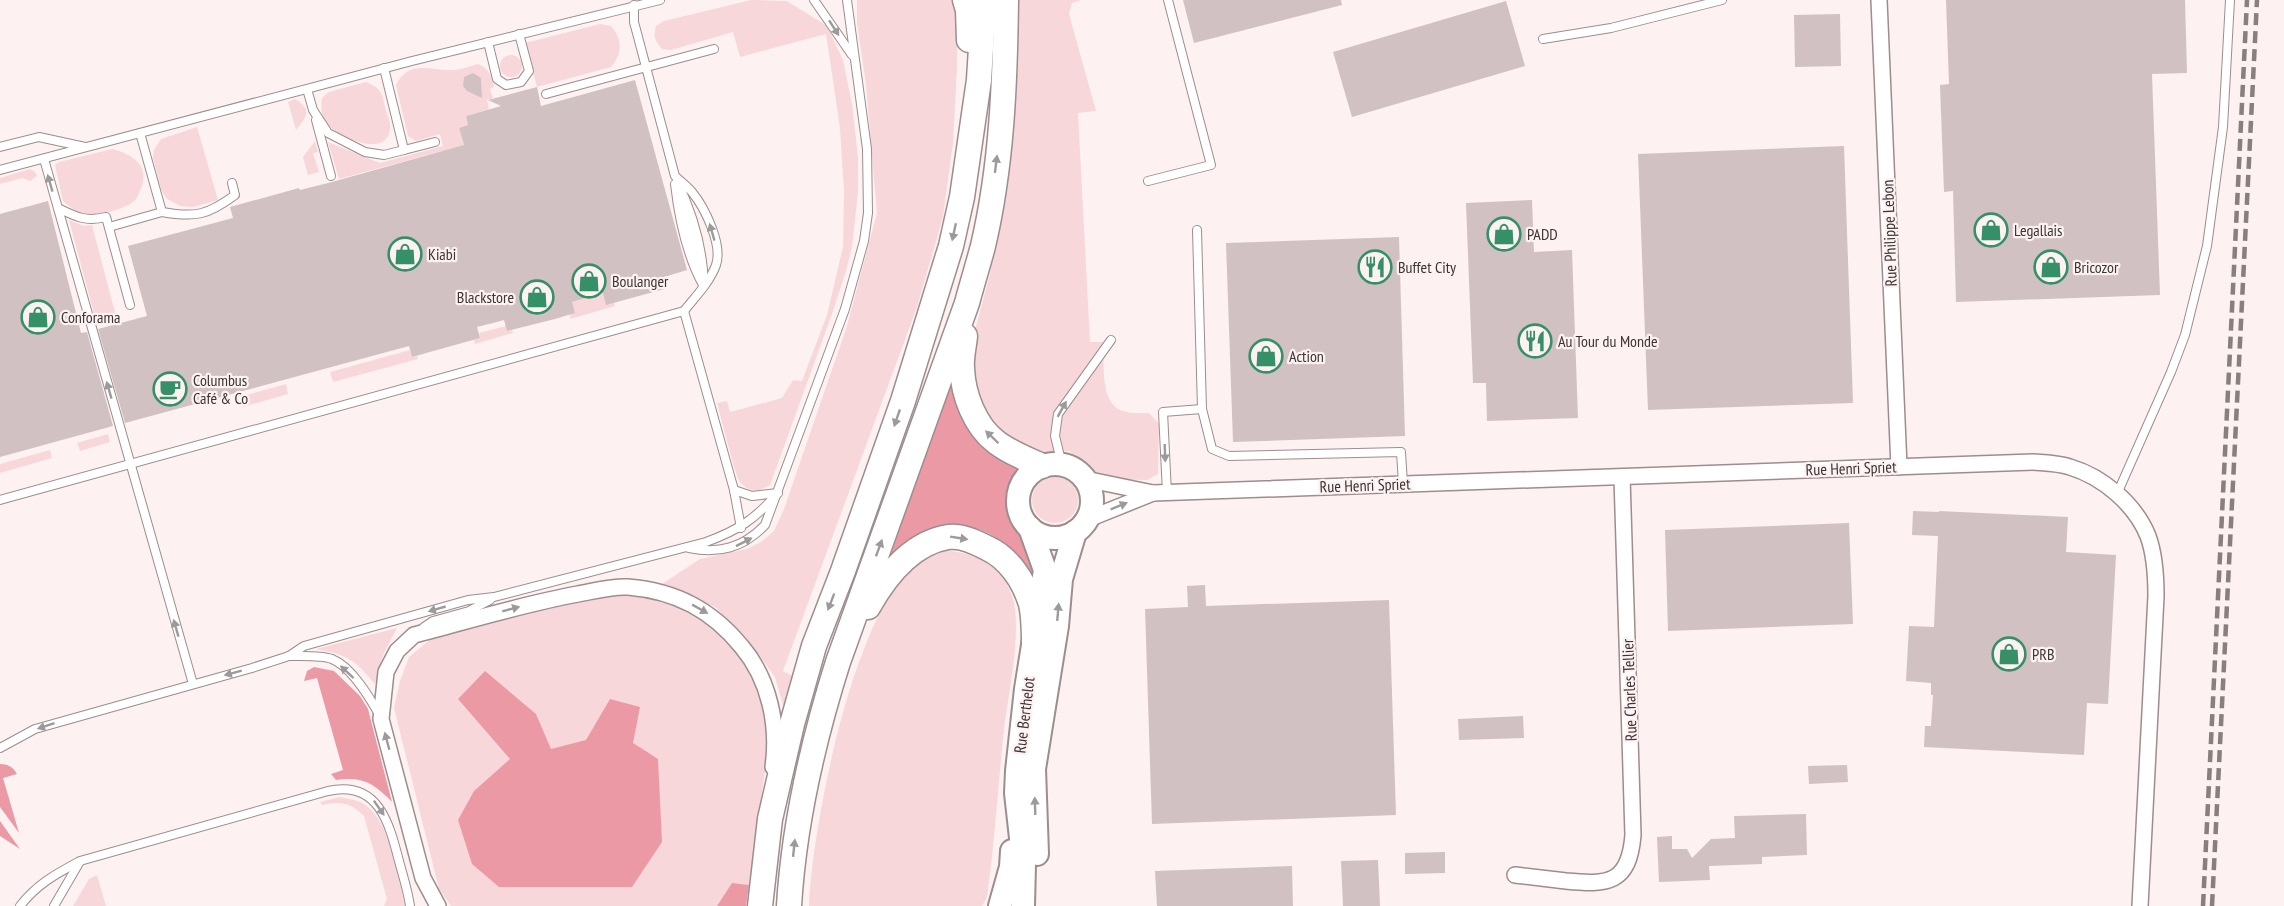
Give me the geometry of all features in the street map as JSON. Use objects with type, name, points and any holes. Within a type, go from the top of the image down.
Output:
[{"type":"main road","points":[[964,174],[970,94],[968,10],[965,0]]},
{"type":"main road","points":[[760,906],[770,819],[792,724],[814,646],[903,401],[951,246],[980,80],[984,0]]},
{"type":"main road","points":[[789,906],[796,830],[821,715],[967,303],[983,246],[994,185],[1005,84],[1006,0]]},
{"type":"main road","points":[[967,303],[962,366],[964,391],[972,410],[994,440],[1006,449],[1052,466]]},
{"type":"main road","points":[[838,662],[869,604],[904,559],[932,542],[950,537],[974,541],[996,552],[1010,565],[1021,582],[1032,607],[1034,645]]},
{"type":"street","name":"Rue Philippe Lebon","points":[[1879,0],[1899,467]]},
{"type":"street","name":"Rue Henri Spriet","points":[[1160,493],[2033,462],[2069,466],[2085,473],[2117,494],[2141,523],[2148,537],[2156,575],[2140,906]]},
{"type":"street","points":[[1052,466],[1071,468],[1085,479],[1160,493],[1081,526],[1067,536],[1047,537],[1030,528],[1020,512],[1019,494],[1027,477],[1052,466]]},
{"type":"street","name":"Rue Charles Tellier","points":[[1515,876],[1597,884],[1611,880],[1623,870],[1632,854],[1622,477]]},
{"type":"street","points":[[1081,526],[1091,510],[1092,500],[1085,479]]},
{"type":"street","name":"Rue Berthelot","points":[[1039,906],[1034,769],[1057,626],[1062,579],[1081,526]]},
{"type":"street","name":"Rue Berthelot","points":[[1023,906],[1024,865],[1016,793],[1026,689],[1045,570],[1030,528]]},
{"type":"street","points":[[438,906],[423,878],[381,719],[386,672],[397,651],[414,635],[551,599],[627,587],[674,596],[705,611],[726,627],[752,659],[768,692],[774,723],[775,755],[769,794],[770,819]]},
{"type":"street","points":[[1000,906],[1011,867],[1016,793]]},
{"type":"lane","points":[[0,170],[384,68],[660,0]]},
{"type":"lane","points":[[814,0],[853,57]]},
{"type":"lane","points":[[687,548],[706,552],[723,550],[754,537],[765,525],[844,309],[864,241],[868,213],[867,160],[847,0]]},
{"type":"lane","points":[[1148,181],[1211,165],[1168,0]]},
{"type":"lane","points":[[1543,39],[1611,28],[1722,0]]},
{"type":"lane","points":[[2117,494],[2167,382],[2185,335],[2207,246],[2223,127],[2230,0]]},
{"type":"lane","points":[[634,5],[634,22],[704,286]]},
{"type":"lane","points":[[488,42],[498,79],[506,85],[521,82],[529,71],[519,34]]},
{"type":"lane","points":[[546,94],[714,49]]},
{"type":"lane","points":[[384,68],[404,150]]},
{"type":"lane","points":[[307,89],[331,176]]},
{"type":"lane","points":[[313,110],[328,133],[365,152],[384,155],[435,142]]},
{"type":"lane","points":[[140,133],[162,212]]},
{"type":"lane","points":[[0,147],[39,137],[86,147]]},
{"type":"lane","points":[[44,159],[192,684]]},
{"type":"lane","points":[[0,500],[684,311],[704,286],[716,264],[713,231],[705,211],[692,191],[675,176]]},
{"type":"lane","points":[[109,227],[162,212],[189,217],[217,208],[235,195],[232,183]]},
{"type":"lane","points":[[58,208],[79,218],[93,220],[106,217],[130,305]]},
{"type":"lane","points":[[1197,230],[1202,409],[1212,449],[1229,456],[1401,452],[1403,484]]},
{"type":"lane","points":[[684,311],[734,490],[741,528]]},
{"type":"lane","points":[[1052,466],[1058,414],[1111,340]]},
{"type":"lane","points":[[1160,493],[1163,412],[1202,409]]},
{"type":"lane","points":[[734,490],[752,496],[778,493]]},
{"type":"lane","points":[[0,748],[35,729],[289,656],[304,646],[468,600],[494,597],[687,548],[741,528],[761,513],[778,493]]},
{"type":"lane","points":[[414,635],[433,621],[469,611],[494,597]]},
{"type":"lane","points":[[289,656],[332,659],[365,689],[381,719]]},
{"type":"lane","points":[[20,906],[33,889],[80,861],[327,791],[343,789],[358,792],[372,799],[377,805],[391,832],[410,906]]},
{"type":"lane","points":[[58,904],[80,861]]},
{"type":"shaded area","points":[[751,0],[787,1],[827,26],[843,60],[852,104],[858,157],[858,192],[852,247],[846,271],[770,485],[754,490],[743,486],[740,482],[717,403],[727,401],[730,412],[782,398],[793,380],[802,381],[827,315],[843,247],[844,192],[840,128],[826,34],[740,57],[733,32],[671,50],[662,49],[655,36],[656,26],[664,21]]},
{"type":"shaded area","points":[[857,0],[952,0],[957,18],[953,143],[943,217],[917,307],[783,671],[795,677],[786,716],[775,677],[745,636],[715,607],[662,584],[700,559],[747,549],[761,542],[774,531],[784,509],[847,326],[877,213],[866,85],[857,23]]},
{"type":"shaded area","points":[[1015,0],[1081,0],[1072,3],[1069,14],[1096,111],[1078,113],[1090,342],[1103,342],[1104,379],[1113,405],[1127,412],[1149,413],[1159,424],[1158,474],[1147,480],[1103,479],[1069,451],[1042,453],[1013,443],[988,419],[971,384],[975,330],[990,274],[1004,193]]},
{"type":"shaded area","points":[[600,24],[611,26],[618,36],[619,52],[611,67],[537,87],[525,43]]},
{"type":"shaded area","points":[[511,55],[519,58],[522,66],[519,74],[511,77],[503,74],[500,66],[503,58]]},
{"type":"shaded area","points":[[478,64],[485,68],[491,76],[494,87],[490,89],[493,98],[487,100],[489,109],[466,116],[468,125],[459,128],[511,318],[490,324],[442,151],[339,179],[328,142],[380,163],[443,146],[440,134],[416,141],[408,136],[396,85],[401,77],[414,69],[455,70]]},
{"type":"shaded area","points":[[366,82],[376,87],[381,93],[390,122],[387,138],[380,143],[360,142],[339,133],[330,127],[322,113],[322,98],[329,92]]},
{"type":"shaded area","points":[[295,99],[306,110],[303,122],[296,130],[288,102]]},
{"type":"shaded area","points":[[197,127],[218,200],[193,207],[180,206],[166,198],[161,189],[153,158],[154,150],[161,139]]},
{"type":"shaded area","points":[[315,141],[318,152],[313,153],[319,172],[308,175],[303,157]]},
{"type":"shaded area","points":[[112,149],[125,153],[140,166],[143,178],[137,197],[128,205],[106,213],[84,214],[74,210],[63,201],[55,165],[59,162]]},
{"type":"shaded area","points":[[30,169],[37,176],[30,181],[23,178],[0,184],[0,178]]},
{"type":"shaded area","points":[[69,220],[84,226],[92,225],[117,320],[97,325]]},
{"type":"shaded area","points":[[603,293],[615,306],[570,319],[572,302]]},
{"type":"shaded area","points":[[506,326],[507,331],[512,330],[513,333],[475,344],[474,340],[480,338],[479,333]]},
{"type":"shaded area","points":[[410,350],[412,357],[417,356],[418,359],[333,382],[330,372]]},
{"type":"shaded area","points":[[951,376],[985,447],[1000,460],[1017,468],[1007,498],[1008,510],[1035,571],[1035,591],[1014,555],[992,535],[979,529],[952,525],[938,527],[911,539],[890,557]]},
{"type":"shaded area","points":[[286,384],[288,394],[243,407],[240,397]]},
{"type":"shaded area","points":[[108,434],[110,442],[80,451],[77,443]]},
{"type":"shaded area","points":[[50,450],[52,458],[0,473],[0,464]]},
{"type":"shaded area","points":[[1055,477],[1071,484],[1078,500],[1071,516],[1055,523],[1039,516],[1032,500],[1039,484]]},
{"type":"shaded area","points":[[952,551],[980,559],[995,569],[1006,583],[1015,606],[1016,641],[1004,729],[987,897],[982,906],[809,906],[812,870],[829,770],[843,714],[860,661],[880,613],[903,576],[929,553]]},
{"type":"shaded area","points":[[617,594],[666,600],[694,614],[726,635],[761,692],[769,743],[749,885],[732,884],[717,906],[451,906],[439,889],[394,708],[400,681],[409,657],[431,639],[462,628]]},
{"type":"shaded area","points":[[397,628],[383,655],[375,684],[350,659],[316,649]]},
{"type":"shaded area","points":[[314,667],[334,671],[360,696],[368,709],[392,802],[367,782],[354,779],[336,780],[331,774],[343,770],[317,678],[304,681],[307,671]]},
{"type":"shaded area","points":[[485,671],[536,714],[551,749],[586,740],[610,699],[640,707],[633,743],[658,759],[662,842],[632,887],[499,887],[472,864],[458,820],[474,791],[510,759],[458,699]]},
{"type":"shaded area","points":[[0,764],[10,766],[17,774],[3,778],[19,833],[0,807]]},
{"type":"shaded area","points":[[340,797],[367,806],[382,826],[393,853],[405,906],[384,906],[387,899],[364,816],[344,804],[322,805],[320,802]]},
{"type":"shaded area","points":[[0,821],[20,849],[0,836]]},
{"type":"shaded area","points":[[97,875],[106,906],[73,906],[89,879]]},
{"type":"shaded area","points":[[732,883],[749,885],[746,906],[717,906]]},
{"type":"building","points":[[1183,0],[1341,0],[1342,5],[1194,43]]},
{"type":"building","points":[[1946,0],[2185,0],[2187,73],[2152,74],[2160,295],[1956,302],[1953,191],[1944,192],[1940,85],[1949,84]]},
{"type":"building","points":[[1506,1],[1525,66],[1352,117],[1333,52]]},
{"type":"building","points":[[1840,14],[1841,66],[1795,67],[1794,15]]},
{"type":"building","points":[[473,73],[481,78],[482,98],[467,91],[463,86],[464,77]]},
{"type":"building","points":[[635,80],[687,270],[664,277],[668,288],[606,305],[603,293],[572,302],[575,313],[555,319],[507,331],[504,320],[477,327],[480,338],[412,357],[409,346],[125,423],[98,329],[147,316],[128,246],[233,218],[230,207],[299,188],[300,190],[332,182],[464,145],[459,128],[468,125],[466,116],[501,106],[488,100],[537,87],[541,106]]},
{"type":"building","points":[[1844,146],[1853,403],[1648,410],[1638,154]]},
{"type":"building","points":[[1532,200],[1534,252],[1572,250],[1578,418],[1487,421],[1486,383],[1473,383],[1466,203]]},
{"type":"building","name":"Conforama","points":[[48,201],[81,333],[87,332],[113,426],[0,457],[0,214]]},
{"type":"building","points":[[1399,237],[1405,436],[1233,442],[1226,243]]},
{"type":"building","name":"PRB","points":[[1913,511],[2068,517],[2066,552],[2116,555],[2108,704],[2087,703],[2084,755],[1924,747],[1925,726],[1931,726],[1933,695],[1931,695],[1931,683],[1906,681],[1909,626],[1934,627],[1938,536],[1912,535]]},
{"type":"building","points":[[1849,523],[1853,624],[1668,631],[1665,530]]},
{"type":"building","points":[[1205,585],[1206,606],[1389,600],[1396,815],[1152,824],[1145,609],[1188,607],[1187,586]]},
{"type":"building","points":[[1523,716],[1524,738],[1459,740],[1458,719]]},
{"type":"building","points":[[1847,765],[1848,782],[1809,784],[1808,766]]},
{"type":"building","points":[[1806,814],[1807,855],[1762,857],[1762,864],[1709,866],[1710,880],[1659,882],[1657,837],[1672,836],[1672,849],[1687,849],[1692,858],[1711,839],[1735,838],[1734,816]]},
{"type":"building","points":[[1445,852],[1445,873],[1405,874],[1405,853]]},
{"type":"building","points":[[1378,860],[1380,906],[1343,906],[1341,861]]},
{"type":"building","points":[[1292,866],[1293,906],[1157,906],[1155,871]]},
{"type":"railway","points":[[2203,906],[2247,0]]},
{"type":"railway","points":[[2212,906],[2257,0]]},
{"type":"place","name":"Legallais","points":[[1991,230]]},
{"type":"place","name":"PADD","points":[[1504,234]]},
{"type":"place","name":"Kiabi","points":[[405,254]]},
{"type":"place","name":"Buffet City","points":[[1375,267]]},
{"type":"place","name":"Bricozor","points":[[2051,267]]},
{"type":"place","name":"Boulanger","points":[[589,281]]},
{"type":"place","name":"Blackstore","points":[[537,297]]},
{"type":"place","name":"Conforama","points":[[38,317]]},
{"type":"place","name":"Au Tour du Monde","points":[[1535,341]]},
{"type":"place","name":"Action","points":[[1266,356]]},
{"type":"place","name":"Columbus Café & Co","points":[[170,389]]},
{"type":"place","name":"PRB","points":[[2009,654]]}]
